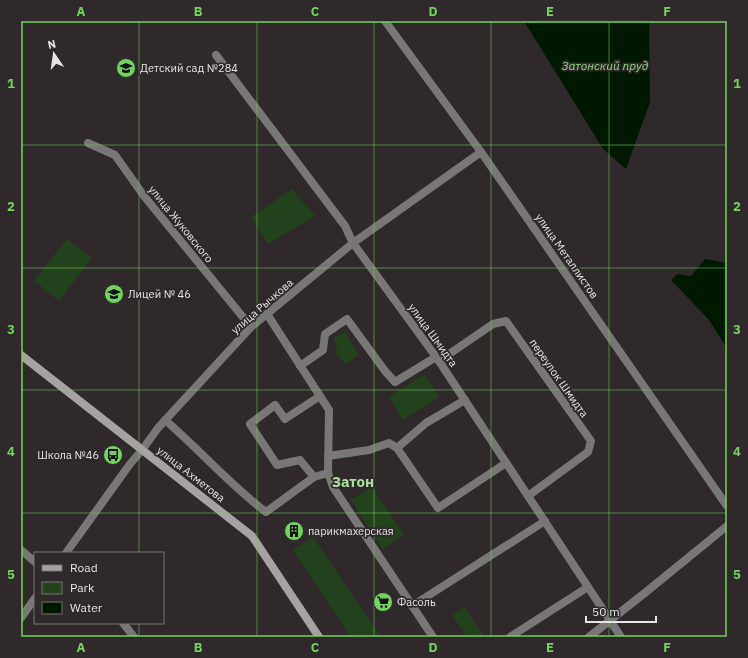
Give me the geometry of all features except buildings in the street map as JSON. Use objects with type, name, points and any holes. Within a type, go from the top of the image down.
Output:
[{"type":"main road","name":"улица Ахметова","points":[[21,355],[252,536],[319,637]]},
{"type":"street","name":"улица Металлистов","points":[[385,21],[481,152],[727,506]]},
{"type":"street","name":"улица Шмидта","points":[[216,55],[345,226],[353,243],[465,400],[621,637]]},
{"type":"street","name":"улица Жуковского","points":[[88,143],[114,156],[144,196],[251,327]]},
{"type":"street","name":"улица Рычкова","points":[[67,552],[130,464],[158,428],[251,327],[353,243],[481,152]]},
{"type":"street","points":[[267,314],[329,410],[328,473],[333,487],[433,637]]},
{"type":"street","points":[[300,366],[323,350],[325,334],[348,319],[394,382],[437,359]]},
{"type":"street","name":"переулок Шмидта","points":[[437,359],[493,324],[506,322],[591,441],[588,452],[528,496]]},
{"type":"street","points":[[314,477],[300,460],[277,465],[250,424],[275,405],[285,419],[320,396]]},
{"type":"street","points":[[397,448],[426,423],[465,400]]},
{"type":"street","points":[[165,420],[251,501],[266,512],[314,477],[328,473]]},
{"type":"street","points":[[328,456],[369,450],[389,443],[397,448],[438,508],[506,463]]},
{"type":"street","points":[[412,606],[545,521]]},
{"type":"street","points":[[589,637],[727,526]]},
{"type":"street","points":[[21,550],[34,561]]},
{"type":"street","points":[[510,637],[588,587]]},
{"type":"street","points":[[21,618],[34,599]]},
{"type":"street","points":[[124,624],[134,637]]},
{"type":"green space","points":[[292,189],[315,216],[268,244],[251,217]]},
{"type":"green space","points":[[67,239],[92,258],[59,301],[34,281]]},
{"type":"green space","points":[[345,332],[359,355],[345,364],[334,350],[338,348],[332,339]]},
{"type":"green space","points":[[425,374],[439,397],[403,420],[389,397]]},
{"type":"green space","points":[[372,487],[404,535],[383,549],[351,500]]},
{"type":"green space","points":[[313,537],[381,637],[351,637],[293,550]]},
{"type":"green space","points":[[464,607],[483,634],[480,637],[467,637],[452,615]]},
{"type":"water","name":"Затонский пруд","points":[[524,21],[649,21],[650,102],[626,169],[603,149]]},
{"type":"water","points":[[705,259],[727,263],[727,348],[709,320],[671,280],[677,274],[691,276]]},
{"type":"place","name":"Детский сад №284","points":[[126,68]]},
{"type":"place","name":"Лицей № 46","points":[[114,294]]},
{"type":"place","name":"Школа №46","points":[[113,455]]},
{"type":"place","name":"парикмахерская","points":[[294,531]]},
{"type":"place","name":"Фасоль","points":[[383,602]]},
{"type":"district","name":"Затон","points":[[353,481]]}]
